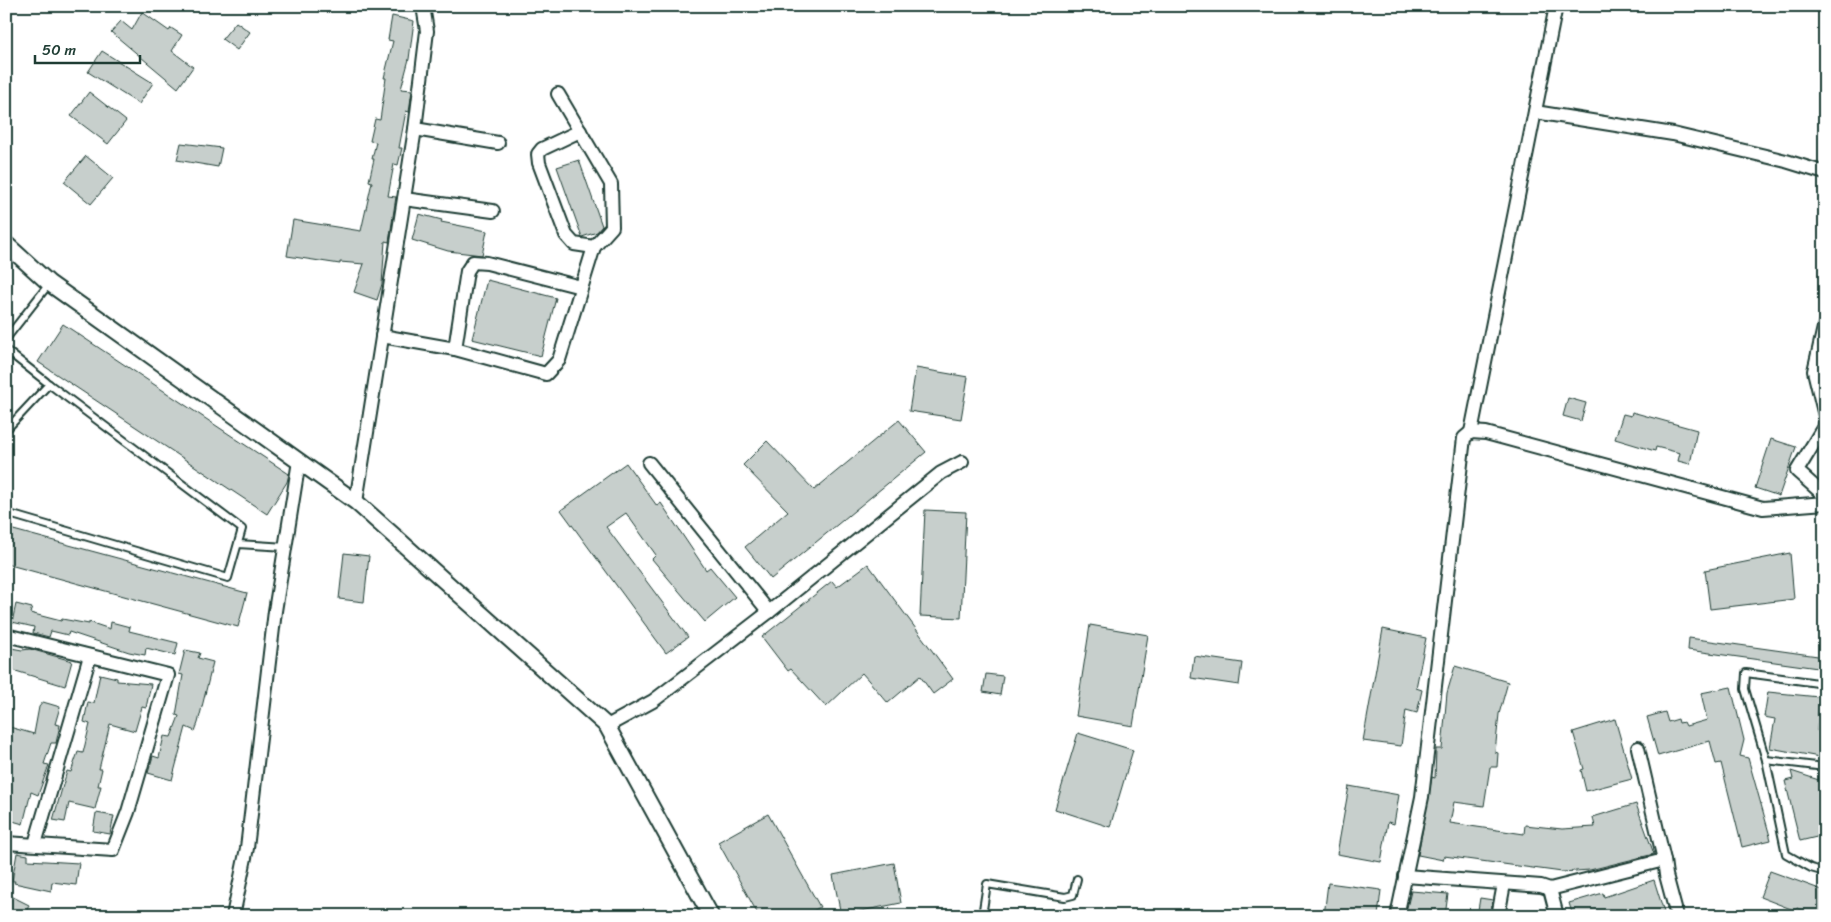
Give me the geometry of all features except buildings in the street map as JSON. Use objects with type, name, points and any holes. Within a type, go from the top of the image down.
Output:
[{"type":"street","points":[[356,502],[415,129],[427,32],[423,6]]},
{"type":"street","points":[[1397,916],[1422,798],[1464,438],[1471,432],[1556,6]]},
{"type":"street","points":[[382,336],[455,349],[546,374],[559,360],[594,247],[612,227],[611,184],[558,94]]},
{"type":"street","points":[[1535,112],[1673,134],[1786,161],[1825,173]]},
{"type":"street","points":[[415,129],[498,143]]},
{"type":"street","points":[[580,131],[542,149],[538,154],[539,163],[566,235],[574,244],[594,247]]},
{"type":"street","points":[[404,199],[493,212]]},
{"type":"street","points":[[6,244],[49,283],[356,502],[607,726],[711,916]]},
{"type":"street","points":[[455,349],[467,271],[473,262],[487,263],[581,287]]},
{"type":"street","points":[[1825,323],[1814,370],[1825,416]]},
{"type":"street","points":[[1825,425],[1797,471],[1825,496]]},
{"type":"street","points":[[1471,432],[1486,433],[1764,508],[1825,502]]},
{"type":"street","points":[[233,916],[247,848],[275,611],[299,461]]},
{"type":"street","points":[[607,726],[653,701],[769,612],[941,473],[962,462]]},
{"type":"street","points":[[649,463],[769,612]]},
{"type":"street","points":[[6,635],[168,675],[128,812],[113,850],[6,843]]},
{"type":"street","points":[[36,844],[90,656]]},
{"type":"street","points":[[1638,748],[1666,876],[1677,916]]},
{"type":"street","points":[[1405,876],[1541,886],[1550,889],[1664,860]]},
{"type":"street","points":[[1498,916],[1504,884]]},
{"type":"street","points":[[1550,889],[1557,916]]},
{"type":"lane","points":[[6,340],[49,283]]},
{"type":"lane","points":[[6,350],[48,384],[242,529],[228,578],[6,513]]},
{"type":"lane","points":[[6,430],[48,384]]},
{"type":"lane","points":[[238,544],[286,547]]},
{"type":"lane","points":[[1825,684],[1746,673],[1745,689],[1766,760],[1786,854],[1811,868],[1825,872]]},
{"type":"lane","points":[[1766,760],[1825,767]]},
{"type":"lane","points":[[982,916],[987,884],[1066,897],[1072,895],[1078,879]]}]
